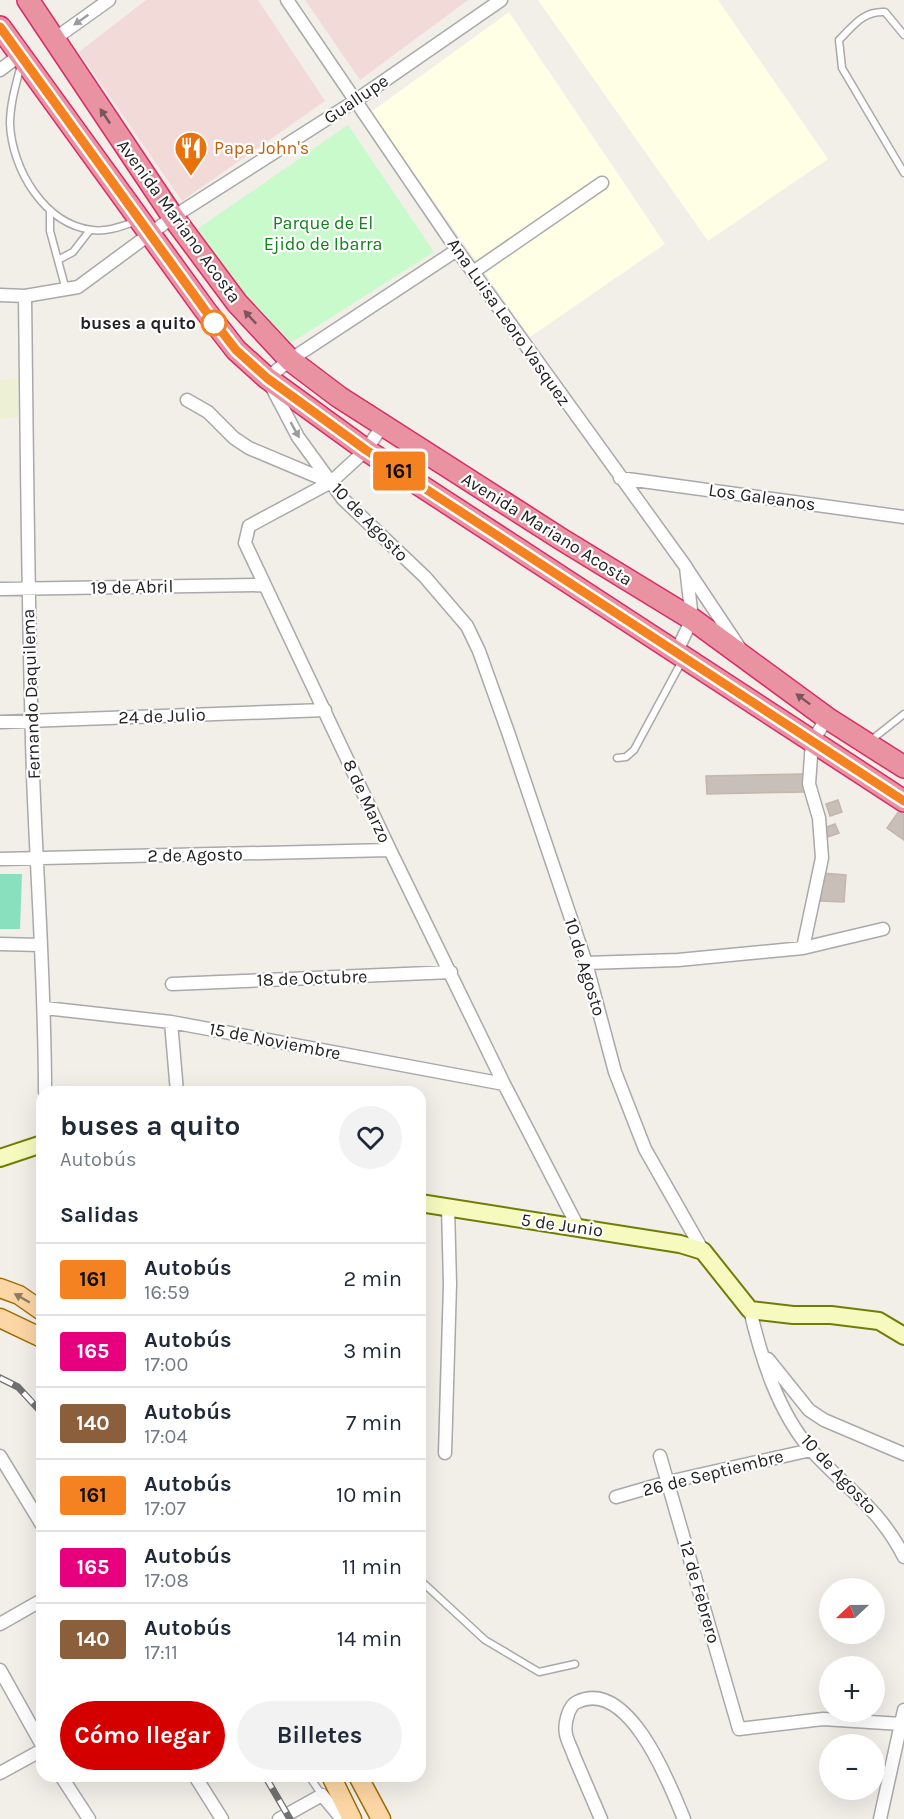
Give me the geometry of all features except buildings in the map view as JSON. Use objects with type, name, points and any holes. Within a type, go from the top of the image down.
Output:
[{"type":"highway","name":"Avenida Mariano Acosta","points":[[28,0],[173,217],[237,303],[290,360],[339,397],[561,539],[692,619],[745,655],[827,718],[904,767]]},
{"type":"highway","name":"Avenida Mariano Acosta","points":[[0,27],[236,350],[267,378],[366,450],[904,801]]},
{"type":"main road","points":[[0,1288],[19,1295],[36,1307]]},
{"type":"main road","points":[[0,1318],[36,1335]]},
{"type":"main road","points":[[334,1782],[352,1819]]},
{"type":"main road","points":[[364,1782],[381,1819]]},
{"type":"street","points":[[53,40],[109,0]]},
{"type":"street","name":"Ana Luisa Leoro Vasquez","points":[[287,0],[457,250],[686,567],[692,619]]},
{"type":"street","name":"Guallupe","points":[[0,295],[25,296],[78,287],[130,251],[144,227],[173,217],[355,100],[501,0]]},
{"type":"street","points":[[0,70],[21,57]]},
{"type":"street","points":[[473,272],[602,183]]},
{"type":"street","points":[[267,378],[290,360],[457,250]]},
{"type":"street","name":"Fernando Daquilema","points":[[25,296],[28,588],[36,859],[45,1008],[45,1086]]},
{"type":"street","name":"10 de Agosto","points":[[267,378],[298,436],[331,482],[368,525],[425,577],[467,626],[479,651],[504,722],[586,963],[615,1072],[645,1149],[703,1251],[750,1310],[761,1351],[783,1406],[811,1450],[874,1511],[904,1557]]},
{"type":"street","points":[[187,400],[208,412],[234,438],[249,448],[331,482]]},
{"type":"street","name":"8 de Marzo","points":[[383,425],[366,450],[331,482],[249,526],[244,543],[504,1084],[578,1227]]},
{"type":"street","name":"Los Galeanos","points":[[620,478],[904,517]]},
{"type":"street","points":[[686,567],[745,655]]},
{"type":"street","name":"19 de Abril","points":[[0,589],[264,585]]},
{"type":"street","points":[[680,655],[692,619]]},
{"type":"street","name":"24 de Julio","points":[[0,722],[325,710]]},
{"type":"street","points":[[803,948],[822,858],[819,818],[809,784],[812,742],[827,718]]},
{"type":"street","name":"2 de Agosto","points":[[0,859],[390,850]]},
{"type":"street","points":[[586,963],[678,960],[803,948],[883,929]]},
{"type":"street","points":[[0,944],[40,945]]},
{"type":"street","name":"18 de Octubre","points":[[172,984],[451,972]]},
{"type":"street","name":"15 de Noviembre","points":[[45,1008],[171,1022],[504,1084]]},
{"type":"street","points":[[171,1022],[176,1086]]},
{"type":"street","points":[[0,1158],[36,1146]]},
{"type":"street","name":"5 de Junio","points":[[426,1204],[680,1244],[703,1251]]},
{"type":"street","points":[[445,1454],[450,1284],[448,1207]]},
{"type":"street","points":[[750,1310],[794,1315],[831,1315],[879,1322],[904,1336]]},
{"type":"street","points":[[761,1351],[809,1410],[824,1420],[904,1454]]},
{"type":"street","name":"26 de Septiembre","points":[[616,1497],[668,1482],[811,1450]]},
{"type":"street","points":[[0,1456],[36,1515]]},
{"type":"street","name":"12 de Febrero","points":[[660,1456],[739,1729],[823,1719],[901,1724]]},
{"type":"street","points":[[0,1624],[36,1603]]},
{"type":"street","points":[[0,1670],[36,1734]]},
{"type":"street","points":[[601,1819],[566,1734],[569,1710],[574,1703],[585,1699],[601,1700],[622,1710],[628,1717],[652,1748],[684,1819]]},
{"type":"street","points":[[880,1819],[900,1753],[904,1710]]},
{"type":"street","points":[[0,1773],[36,1753]]},
{"type":"street","points":[[66,1782],[89,1819]]},
{"type":"street","points":[[199,1782],[222,1819]]},
{"type":"street","points":[[279,1819],[322,1795],[342,1819]]},
{"type":"lane","points":[[904,35],[885,12],[874,12],[861,17],[839,40],[842,68],[904,173]]},
{"type":"lane","points":[[21,57],[11,114],[13,150],[20,169],[50,210],[67,222],[90,230],[144,227]]},
{"type":"lane","points":[[50,210],[50,231],[66,290]]},
{"type":"lane","points":[[58,261],[73,252],[90,230]]},
{"type":"lane","points":[[617,758],[626,757],[634,750],[680,655]]},
{"type":"lane","points":[[867,743],[904,714]]},
{"type":"lane","points":[[426,1586],[485,1640],[539,1672],[575,1664]]},
{"type":"lane","points":[[313,1782],[322,1795]]},
{"type":"shaded area","points":[[146,0],[258,0],[325,101],[182,201],[79,52]]},
{"type":"shaded area","points":[[305,0],[468,0],[360,80]]},
{"type":"shaded area","points":[[538,0],[718,0],[828,159],[708,241]]},
{"type":"shaded area","points":[[509,12],[665,244],[530,337],[371,112]]},
{"type":"shaded area","points":[[17,378],[19,416],[0,420],[0,381]]},
{"type":"green space","name":"Parque de El Ejido de Ibarra","points":[[348,125],[434,252],[286,346],[244,300],[193,232]]},
{"type":"green space","points":[[0,874],[22,874],[20,929],[0,929]]},
{"type":"railway","points":[[0,1378],[18,1387],[36,1406]]},
{"type":"railway","points":[[268,1782],[290,1819]]},
{"type":"bus line","name":"161","points":[[0,27],[205,310],[236,350],[267,378],[366,450],[904,801]]},
{"type":"place","name":"Papa John's","points":[[191,177]]},
{"type":"place","name":"buses a quito","points":[[214,323]]}]
